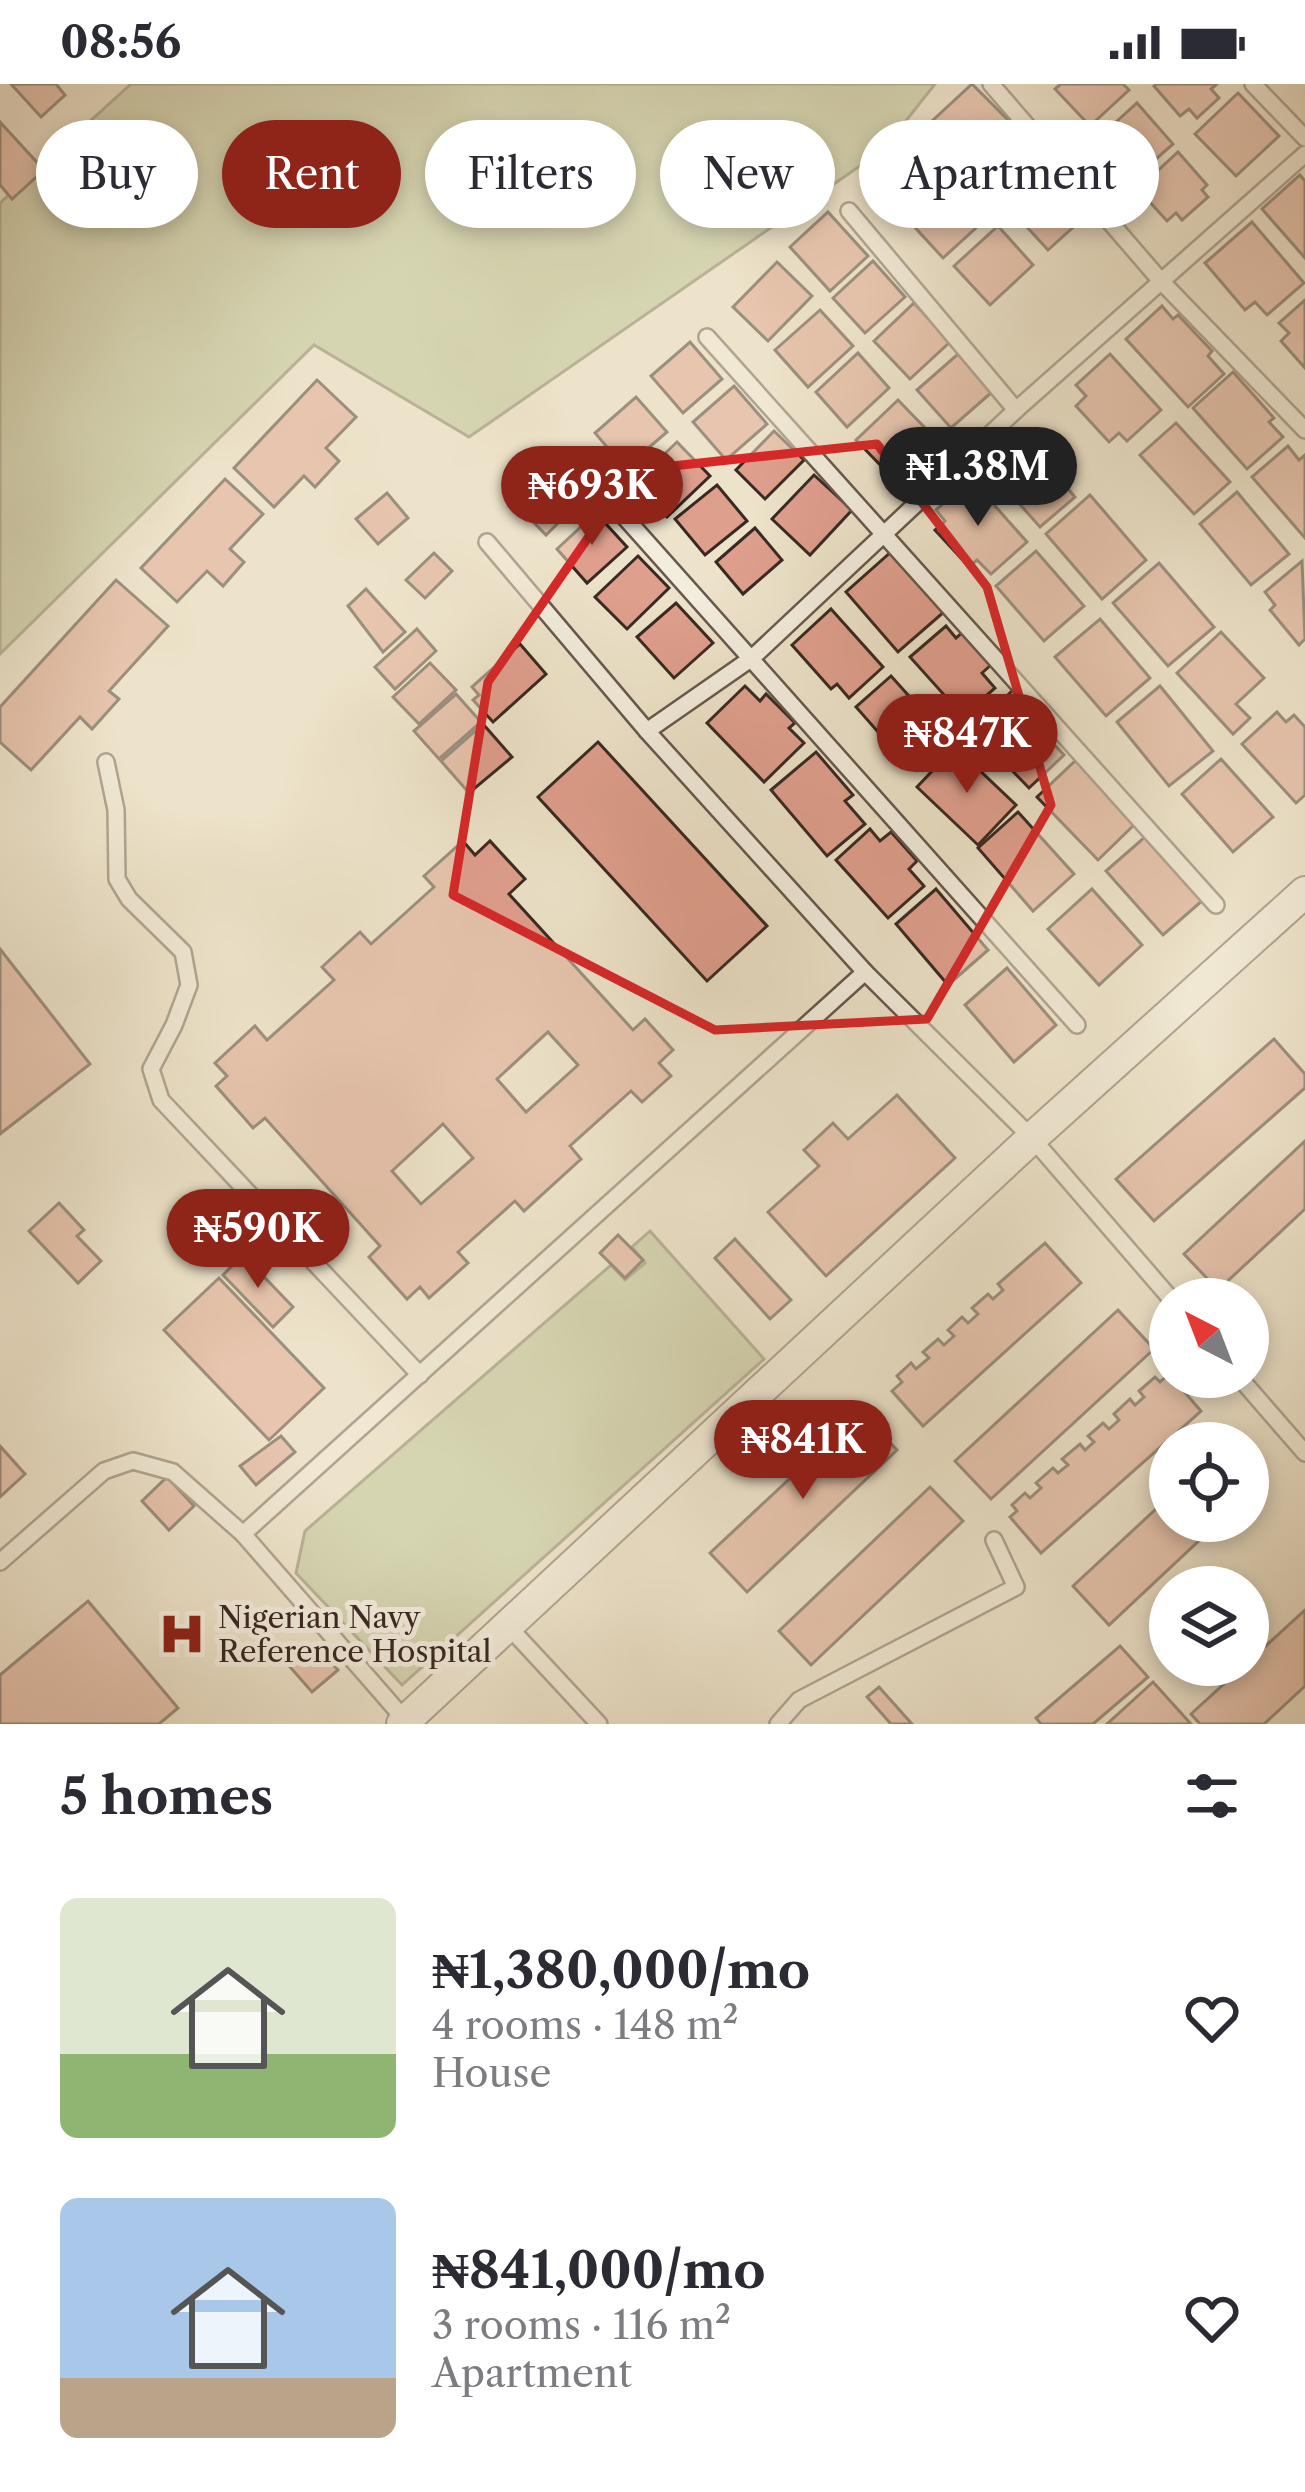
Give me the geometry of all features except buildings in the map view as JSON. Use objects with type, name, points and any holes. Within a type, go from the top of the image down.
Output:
[{"type":"street","points":[[404,1722],[1032,1138],[1305,892]]},
{"type":"lane","points":[[991,84],[1160,280],[1305,430]]},
{"type":"lane","points":[[1253,84],[1305,138]]},
{"type":"lane","points":[[647,731],[752,658],[1016,410],[1305,154]]},
{"type":"lane","points":[[849,211],[1016,410]]},
{"type":"lane","points":[[707,337],[1216,905]]},
{"type":"lane","points":[[572,458],[1077,1025]]},
{"type":"lane","points":[[487,542],[647,731],[866,972],[1032,1138],[1154,1278]]},
{"type":"lane","points":[[106,762],[116,810],[117,879],[130,899],[183,952],[189,985],[151,1069],[161,1100],[420,1375]]},
{"type":"lane","points":[[243,1534],[866,972]]},
{"type":"lane","points":[[1257,1398],[1305,1453]]},
{"type":"lane","points":[[0,1562],[104,1471],[134,1461],[173,1472],[243,1534],[404,1722]]},
{"type":"lane","points":[[778,1724],[799,1700],[1016,1587],[994,1540]]},
{"type":"lane","points":[[506,1624],[599,1724]]},
{"type":"highlighted area","points":[[877,444],[987,587],[1051,805],[927,1019],[715,1030],[453,895],[488,682],[635,470]]},
{"type":"green space","points":[[131,84],[935,84],[907,120],[859,120],[859,167],[835,183],[835,120],[660,120],[660,228],[770,228],[469,437],[314,345],[0,654],[0,203],[36,170],[36,228],[198,228],[198,120],[91,120]]},
{"type":"green space","points":[[650,1231],[764,1359],[402,1685],[296,1573],[305,1531],[611,1265],[625,1280],[645,1263],[632,1247]]},
{"type":"place","name":"Nigerian Navy Reference Hospital","points":[[182,1634]]}]
